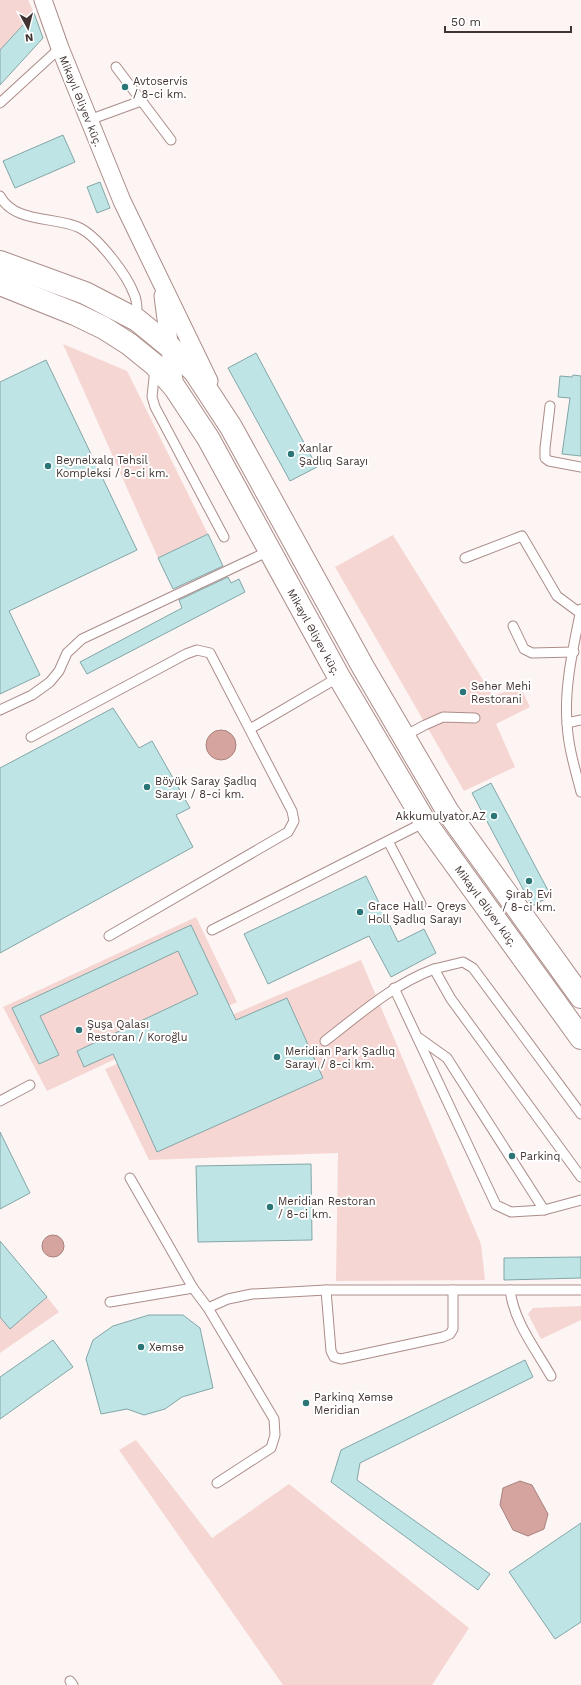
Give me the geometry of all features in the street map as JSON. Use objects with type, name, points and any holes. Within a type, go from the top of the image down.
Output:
[{"type":"main road","points":[[0,262],[85,293],[137,320],[170,347],[195,372],[231,427],[363,667],[448,812],[579,988]]},
{"type":"main road","name":"Mikayıl Əliyev küç.","points":[[0,284],[75,314],[104,328],[129,344],[155,365],[175,388],[208,438],[269,552],[339,677],[425,822],[581,1038]]},
{"type":"street","name":"Mikayıl Əliyev küç.","points":[[43,0],[60,48],[122,201],[163,289],[231,427]]},
{"type":"street","points":[[137,320],[146,320],[153,315],[163,289]]},
{"type":"street","points":[[163,289],[175,388]]},
{"type":"lane","points":[[0,103],[60,48]]},
{"type":"lane","points":[[116,67],[171,140]]},
{"type":"lane","points":[[89,120],[141,101]]},
{"type":"lane","points":[[0,196],[3,201],[18,212],[80,228],[100,244],[124,275],[135,295],[137,303],[137,320]]},
{"type":"lane","points":[[155,365],[152,397],[155,407],[224,537]]},
{"type":"lane","points":[[550,406],[545,458],[549,461],[581,467]]},
{"type":"lane","points":[[465,558],[522,536],[557,596],[581,611],[568,682],[566,723],[581,792]]},
{"type":"lane","points":[[0,710],[32,695],[50,682],[59,671],[67,653],[82,639],[269,552]]},
{"type":"lane","points":[[513,626],[524,649],[532,653],[574,652]]},
{"type":"lane","points":[[31,737],[197,650],[210,653],[292,811],[294,821],[288,832],[109,936]]},
{"type":"lane","points":[[250,728],[339,677]]},
{"type":"lane","points":[[404,736],[425,724],[443,717],[475,718]]},
{"type":"lane","points":[[566,723],[581,720]]},
{"type":"lane","points":[[212,930],[425,822]]},
{"type":"lane","points":[[388,841],[421,904]]},
{"type":"lane","points":[[325,1041],[394,988],[414,976],[434,969],[463,962],[473,968],[581,1114]]},
{"type":"lane","points":[[434,969],[451,999],[581,1177]]},
{"type":"lane","points":[[394,988],[496,1205],[511,1212],[544,1210],[581,1200]]},
{"type":"lane","points":[[418,1038],[447,1058],[544,1210]]},
{"type":"lane","points":[[0,1101],[30,1085]]},
{"type":"lane","points":[[130,1178],[193,1288],[208,1308],[274,1419],[275,1435],[271,1448],[217,1483]]},
{"type":"lane","points":[[110,1302],[193,1288]]},
{"type":"lane","points":[[208,1308],[228,1300],[252,1294],[326,1290],[581,1290]]},
{"type":"lane","points":[[326,1290],[331,1351],[334,1357],[341,1359],[443,1337],[450,1334],[453,1329],[453,1290]]},
{"type":"lane","points":[[510,1290],[516,1316],[551,1376]]},
{"type":"shaded area","points":[[0,0],[28,0],[34,13],[0,50]]},
{"type":"shaded area","points":[[63,344],[127,371],[208,534],[158,558]]},
{"type":"shaded area","points":[[393,535],[493,696],[520,686],[530,707],[496,724],[515,767],[464,791],[335,567]]},
{"type":"shaded area","points":[[221,730],[231,735],[236,745],[231,755],[221,760],[211,755],[206,745],[211,735]]},
{"type":"shaded area","points":[[196,917],[237,1002],[47,1091],[3,1007]]},
{"type":"shaded area","points":[[361,960],[481,1244],[485,1280],[336,1281],[338,1153],[149,1160],[105,1069]]},
{"type":"shaded area","points":[[53,1235],[61,1238],[64,1246],[61,1254],[53,1257],[45,1254],[42,1246],[45,1238]]},
{"type":"shaded area","points":[[47,1297],[59,1312],[0,1353],[0,1317],[10,1328]]},
{"type":"shaded area","points":[[581,1306],[581,1320],[541,1339],[528,1314],[533,1308]]},
{"type":"shaded area","points":[[136,1440],[212,1538],[289,1484],[469,1628],[432,1685],[283,1685],[119,1450]]},
{"type":"shaded area","points":[[520,1481],[532,1485],[548,1514],[544,1529],[528,1536],[513,1530],[500,1505],[503,1488]]},
{"type":"building","points":[[34,13],[43,38],[0,85],[0,50]]},
{"type":"building","points":[[63,135],[75,162],[15,188],[3,161]]},
{"type":"building","points":[[100,182],[110,208],[97,213],[87,187]]},
{"type":"building","points":[[256,353],[317,467],[290,481],[228,368]]},
{"type":"building","name":"Beynəlxalq Təhsil Kompleksi / 8-ci km.","points":[[46,360],[137,550],[9,611],[40,675],[0,694],[0,382]]},
{"type":"building","points":[[573,375],[581,376],[581,456],[562,454],[570,398],[558,397],[560,376],[572,377]]},
{"type":"building","points":[[208,534],[223,566],[173,589],[158,558]]},
{"type":"building","points":[[228,577],[231,583],[239,579],[245,592],[87,674],[80,662],[182,608],[179,600]]},
{"type":"building","points":[[113,708],[139,748],[152,741],[190,808],[176,815],[193,847],[0,953],[0,768]]},
{"type":"building","points":[[491,783],[551,896],[532,906],[472,793]]},
{"type":"building","points":[[366,876],[398,942],[424,929],[436,953],[391,977],[369,936],[268,984],[244,934]]},
{"type":"building","points":[[191,925],[236,1020],[287,998],[323,1078],[157,1152],[113,1054],[84,1067],[77,1051],[198,994],[178,951],[40,1016],[59,1055],[39,1064],[12,1008]]},
{"type":"building","points":[[0,1132],[30,1193],[0,1209]]},
{"type":"building","points":[[311,1164],[312,1240],[198,1242],[196,1166]]},
{"type":"building","points":[[0,1241],[47,1297],[10,1329],[0,1317]]},
{"type":"building","points":[[581,1257],[581,1278],[504,1280],[504,1258]]},
{"type":"building","points":[[149,1315],[183,1315],[200,1328],[213,1388],[182,1397],[165,1409],[144,1415],[127,1409],[101,1414],[86,1359],[93,1340],[113,1326]]},
{"type":"building","points":[[53,1340],[73,1367],[0,1419],[0,1377]]},
{"type":"building","points":[[525,1360],[533,1377],[360,1463],[357,1480],[490,1574],[478,1590],[331,1482],[341,1450]]},
{"type":"building","points":[[581,1523],[581,1622],[555,1639],[509,1572]]},
{"type":"place","name":"Avtoservis / 8-ci km.","points":[[125,87]]},
{"type":"place","name":"Xanlar Şadlıq Sarayı","points":[[291,454]]},
{"type":"place","name":"Beynəlxalq Təhsil Kompleksi / 8-ci km.","points":[[48,466]]},
{"type":"place","name":"Səhər Mehi Restorani","points":[[463,692]]},
{"type":"place","name":"Böyük Saray Şadlıq Sarayı / 8-ci km.","points":[[147,787]]},
{"type":"place","name":"Akkumulyator.AZ","points":[[494,816]]},
{"type":"place","name":"Şırab Evi / 8-ci km.","points":[[529,881]]},
{"type":"place","name":"Grace Hall - Qreys Holl Şadlıq Sarayı","points":[[360,912]]},
{"type":"place","name":"Şuşa Qalası Restoran / Koroğlu","points":[[79,1030]]},
{"type":"place","name":"Meridian Park Şadlıq Sarayı / 8-ci km.","points":[[277,1057]]},
{"type":"place","name":"Parkinq","points":[[512,1156]]},
{"type":"place","name":"Meridian Restoran / 8-ci km.","points":[[270,1207]]},
{"type":"place","name":"Xəmsə","points":[[141,1347]]},
{"type":"place","name":"Parkinq Xəmsə Meridian","points":[[306,1403]]}]
